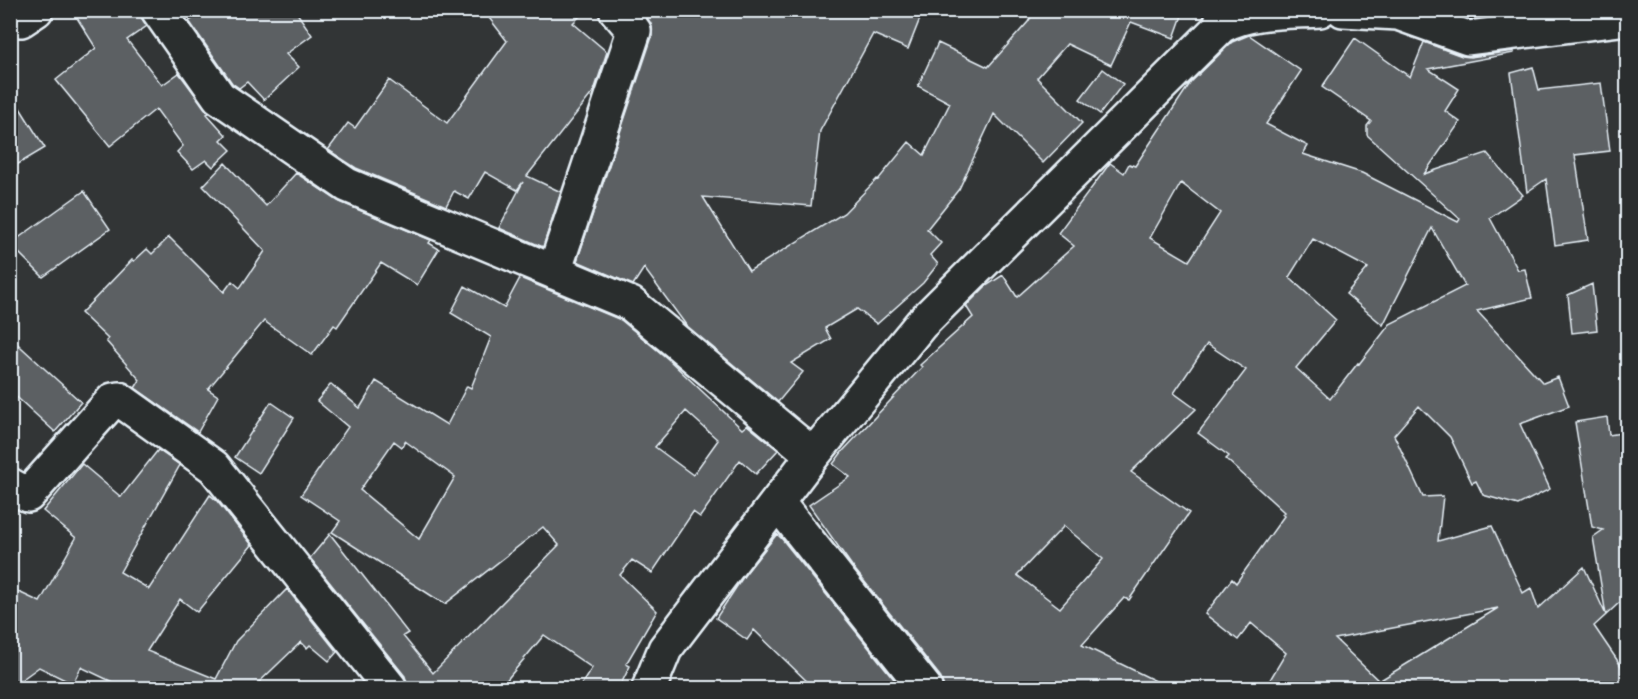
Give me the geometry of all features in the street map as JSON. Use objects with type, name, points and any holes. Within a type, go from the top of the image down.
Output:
[{"type":"street","points":[[158,10],[219,97],[347,184],[631,304],[813,455]]},
{"type":"street","points":[[554,272],[634,31],[616,10]]},
{"type":"street","points":[[649,688],[665,649],[813,455],[921,324],[1222,18],[1235,19],[1262,14],[1320,10]]},
{"type":"street","points":[[1344,10],[1398,13],[1468,38],[1628,18]]},
{"type":"street","points":[[10,485],[28,495],[113,400],[119,399],[214,467],[390,688]]},
{"type":"street","points":[[777,502],[925,688]]},
{"type":"building","points":[[72,10],[136,10],[147,26],[127,40],[162,85],[179,73],[209,113],[207,114],[226,135],[221,140],[231,150],[213,167],[206,160],[193,169],[177,152],[183,146],[156,109],[110,146],[56,80],[96,48]]},
{"type":"building","points":[[206,10],[295,10],[312,35],[286,54],[299,67],[264,100],[247,82],[239,88],[232,83],[189,21]]},
{"type":"building","points":[[483,10],[586,10],[573,23],[607,52],[594,91],[527,176],[561,192],[543,247],[499,228],[523,182],[517,190],[485,172],[469,199],[454,191],[446,206],[356,168],[328,150],[348,123],[355,128],[389,80],[447,123],[507,41]]},
{"type":"building","points":[[641,10],[909,10],[921,16],[908,49],[873,34],[820,131],[811,206],[703,197],[749,271],[844,213],[878,180],[909,142],[924,155],[950,103],[918,86],[938,43],[988,67],[1028,22],[1035,10],[1184,10],[1174,38],[1131,22],[1111,65],[1067,44],[1037,78],[1082,123],[1043,163],[994,114],[959,189],[927,229],[941,243],[930,255],[938,264],[923,283],[877,324],[857,309],[825,328],[831,339],[791,363],[803,372],[778,402],[686,325],[644,268],[633,285],[577,261],[652,37],[652,27]]},
{"type":"building","points":[[1447,10],[1507,10],[1508,14],[1470,19]]},
{"type":"building","points":[[1249,35],[1301,71],[1266,124],[1308,146],[1303,154],[1362,173],[1458,222],[1460,219],[1367,135],[1367,126],[1371,121],[1322,87],[1355,38],[1410,77],[1424,42],[1470,57],[1514,51],[1514,53],[1428,69],[1459,89],[1445,111],[1460,122],[1424,174],[1487,153],[1523,195],[1490,218],[1518,270],[1525,269],[1532,298],[1477,311],[1543,383],[1558,377],[1569,406],[1520,424],[1550,489],[1518,505],[1483,495],[1476,481],[1472,483],[1450,437],[1419,406],[1394,435],[1423,497],[1443,496],[1438,541],[1492,526],[1523,593],[1531,588],[1538,609],[1584,567],[1606,615],[1594,626],[1628,676],[1628,688],[1265,688],[1286,653],[1251,623],[1238,640],[1205,614],[1232,579],[1236,583],[1284,516],[1282,514],[1284,512],[1226,459],[1229,456],[1198,433],[1246,370],[1207,344],[1174,393],[1196,409],[1131,472],[1189,513],[1129,600],[1124,598],[1082,645],[1170,688],[943,688],[940,676],[852,566],[809,505],[850,477],[833,464],[922,367],[920,365],[973,317],[966,306],[986,286],[1003,275],[1017,297],[1074,246],[1058,233],[1110,163],[1124,173],[1129,164],[1135,166],[1191,82],[1232,42]],"holes":[[[1181,183],[1220,213],[1189,261],[1150,238]],[[1432,228],[1465,286],[1390,324],[1330,399],[1296,368],[1336,320],[1289,277],[1313,239],[1368,268],[1346,294],[1383,325]],[[1064,526],[1103,559],[1060,608],[1017,575]],[[1498,608],[1379,681],[1335,639]]]},
{"type":"building","points":[[1533,67],[1539,90],[1601,83],[1610,151],[1575,155],[1588,240],[1555,245],[1546,179],[1527,192],[1511,73]]},
{"type":"building","points":[[1103,69],[1123,84],[1100,114],[1080,99]]},
{"type":"building","points":[[10,92],[45,148],[10,169]]},
{"type":"building","points":[[225,163],[266,206],[296,173],[340,202],[431,240],[429,243],[439,249],[417,285],[381,263],[337,327],[334,325],[312,355],[264,321],[208,389],[218,396],[198,432],[135,388],[140,380],[106,341],[108,339],[81,313],[132,260],[134,261],[147,249],[152,254],[169,237],[224,292],[232,281],[240,288],[265,251],[203,186]]},
{"type":"building","points":[[84,191],[110,229],[43,277],[10,244]]},
{"type":"building","points":[[520,278],[621,320],[668,359],[742,429],[747,425],[778,450],[756,474],[740,460],[700,517],[693,512],[652,573],[632,560],[620,575],[657,611],[626,664],[630,666],[619,688],[579,688],[592,668],[544,635],[500,688],[408,688],[405,676],[310,558],[330,534],[408,633],[403,636],[433,673],[559,545],[543,527],[445,604],[332,532],[340,521],[301,495],[348,427],[317,401],[331,384],[360,408],[376,381],[447,425],[467,386],[471,388],[491,337],[451,313],[465,286],[504,308]],"holes":[[[686,411],[718,440],[693,475],[655,447]],[[394,441],[402,447],[405,441],[455,477],[419,539],[360,490]]]},
{"type":"building","points":[[1592,284],[1597,330],[1572,333],[1568,295]]},
{"type":"building","points":[[10,337],[81,402],[55,432],[10,391]]},
{"type":"building","points":[[271,402],[294,418],[259,473],[235,457]]},
{"type":"building","points":[[1607,417],[1609,435],[1628,432],[1628,602],[1619,603],[1606,615],[1593,537],[1603,530],[1592,527],[1575,422]]},
{"type":"building","points":[[158,450],[180,465],[120,572],[149,589],[210,495],[252,545],[197,612],[180,599],[147,651],[216,679],[236,641],[287,589],[337,652],[329,661],[310,645],[307,648],[301,642],[253,688],[125,688],[81,667],[73,684],[39,667],[10,688],[10,588],[40,602],[76,538],[43,511],[82,464],[121,497]]},
{"type":"building","points":[[777,534],[901,688],[814,688],[754,630],[747,640],[716,618],[745,574]]}]
